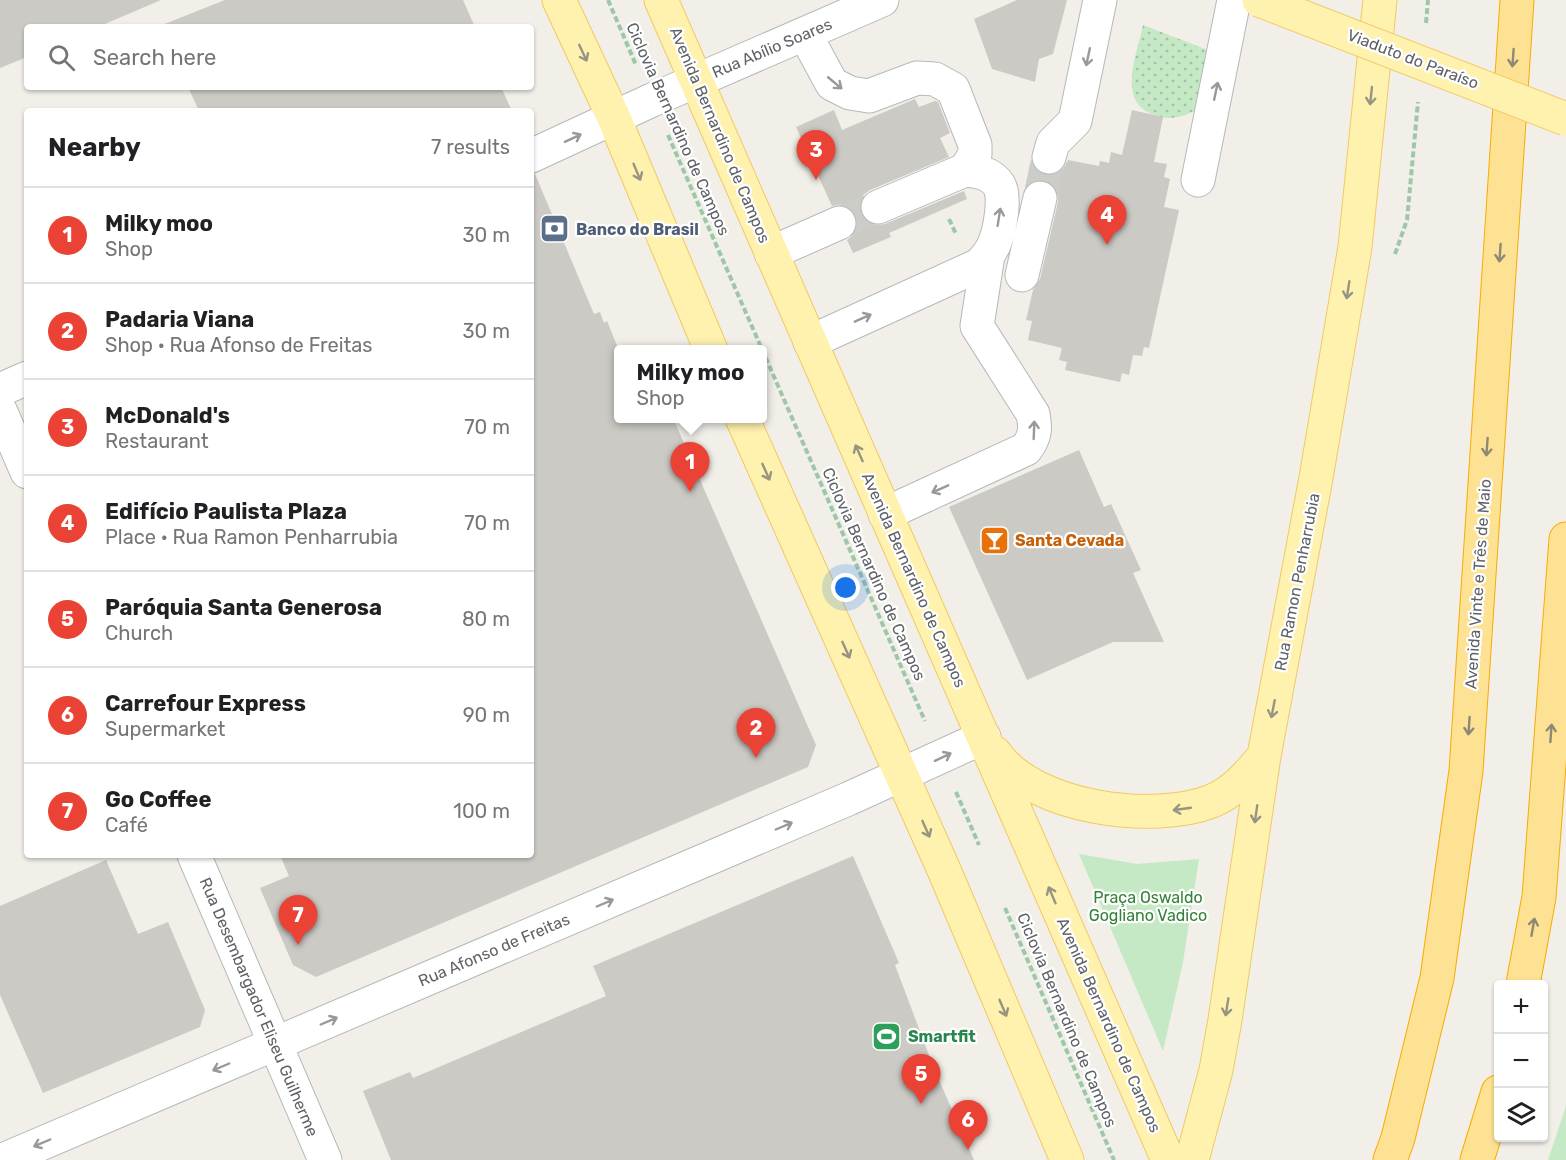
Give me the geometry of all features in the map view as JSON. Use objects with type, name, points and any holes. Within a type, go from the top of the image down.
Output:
[{"type":"highway","name":"Avenida Vinte e Três de Maio","points":[[1390,1160],[1398,1138],[1437,978],[1466,771],[1517,0]]},
{"type":"highway","points":[[1524,980],[1539,897],[1566,539]]},
{"type":"highway","points":[[1478,1160],[1494,1106]]},
{"type":"main road","points":[[559,0],[614,118],[709,345]]},
{"type":"main road","name":"Avenida Bernardino de Campos","points":[[661,0],[1168,1160]]},
{"type":"main road","name":"Viaduto do Paraíso","points":[[1259,0],[1566,119]]},
{"type":"main road","name":"Rua Ramon Penharrubia","points":[[1192,1160],[1216,1070],[1226,1020],[1264,756],[1316,478],[1355,247],[1380,0]]},
{"type":"main road","points":[[744,423],[902,776],[1067,1160]]},
{"type":"main road","points":[[984,738],[999,759],[1026,781],[1070,801],[1125,810],[1187,809],[1214,800],[1240,785],[1264,756]]},
{"type":"street","name":"Rua Abílio Soares","points":[[534,155],[696,80],[882,0]]},
{"type":"street","points":[[1049,157],[1053,143],[1075,121],[1100,0]]},
{"type":"street","points":[[1198,180],[1233,0]]},
{"type":"street","points":[[805,34],[832,84],[850,93],[869,96],[917,78],[935,79],[953,89],[975,145],[975,154],[965,170]]},
{"type":"street","points":[[810,342],[979,265],[996,241],[1002,199],[1001,187],[992,177],[979,171],[965,170],[878,207]]},
{"type":"street","points":[[1022,275],[1040,198]]},
{"type":"street","points":[[771,253],[839,223]]},
{"type":"street","points":[[885,514],[1026,449],[1033,439],[1036,427],[1033,414],[977,326],[988,255]]},
{"type":"street","points":[[0,390],[24,379]]},
{"type":"street","points":[[0,410],[24,465]]},
{"type":"street","name":"Rua Afonso de Freitas","points":[[3,1160],[902,776],[984,738]]},
{"type":"street","name":"Rua Desembargador Eliseu Guilherme","points":[[195,858],[325,1160]]},
{"type":"path","name":"Ciclovia Bernardino de Campos","points":[[608,0],[760,345]]},
{"type":"path","name":"Ciclovia Bernardino de Campos","points":[[767,362],[983,856]]},
{"type":"path","name":"Ciclovia Bernardino de Campos","points":[[1002,900],[1114,1160]]},
{"type":"green space","points":[[1143,25],[1213,52],[1198,109],[1182,116],[1166,118],[1154,115],[1142,108],[1135,99],[1132,76]]},
{"type":"green space","name":"Praça Oswaldo Gogliano Vadico","points":[[1079,854],[1137,864],[1199,859],[1183,962],[1163,1051]]},
{"type":"green space","points":[[1566,1103],[1566,1160],[1548,1160],[1565,1109]]},
{"type":"building","points":[[0,0],[161,0],[105,24],[24,24],[24,58],[0,68]]},
{"type":"building","points":[[225,0],[463,0],[474,24],[165,24]]},
{"type":"building","points":[[1017,0],[1067,0],[1053,54],[1039,59],[1035,82],[992,69],[974,19]]},
{"type":"building","points":[[189,90],[502,90],[511,108],[198,108]]},
{"type":"building","points":[[915,99],[919,107],[938,102],[950,133],[940,138],[949,157],[870,190],[863,195],[860,204],[861,215],[867,222],[875,225],[885,224],[964,191],[967,199],[889,233],[891,237],[853,253],[847,240],[858,226],[856,215],[842,204],[832,206],[796,127],[834,110],[842,130]]},
{"type":"building","points":[[1132,110],[1163,117],[1154,162],[1167,164],[1164,177],[1170,179],[1164,207],[1179,210],[1149,348],[1144,347],[1142,356],[1133,355],[1129,375],[1122,373],[1120,382],[1065,370],[1067,362],[1059,360],[1062,348],[1028,340],[1032,321],[1026,320],[1033,290],[1040,279],[1058,202],[1058,192],[1052,184],[1045,180],[1034,180],[1025,188],[1031,159],[1036,170],[1043,175],[1053,175],[1062,170],[1068,160],[1099,166],[1100,161],[1109,163],[1111,152],[1122,155]]},
{"type":"building","points":[[535,174],[594,314],[600,312],[604,323],[607,321],[617,345],[614,345],[614,423],[675,423],[816,745],[808,767],[316,977],[293,965],[260,888],[289,876],[281,858],[534,858]]},
{"type":"building","points":[[1079,450],[1104,507],[1111,504],[1141,570],[1133,573],[1164,642],[1113,642],[1027,680],[949,507]]},
{"type":"building","points":[[853,856],[899,963],[895,965],[935,1071],[974,1160],[391,1160],[363,1091],[410,1072],[413,1078],[606,996],[593,966]]},
{"type":"building","points":[[106,860],[138,934],[168,922],[205,1010],[200,1027],[43,1093],[0,995],[0,906]]},
{"type":"tunnel","points":[[1040,198],[1049,157]]},
{"type":"tunnel","points":[[839,223],[878,207]]},
{"type":"place","name":"McDonald's","points":[[816,180]]},
{"type":"place","name":"Banco do Brasil","points":[[555,229]]},
{"type":"place","name":"Edifício Paulista Plaza","points":[[1107,245]]},
{"type":"place","name":"Milky moo","points":[[690,492]]},
{"type":"place","name":"Santa Cevada","points":[[994,540]]},
{"type":"place","name":"Padaria Viana","points":[[756,758]]},
{"type":"place","name":"Go Coffee","points":[[298,945]]},
{"type":"place","name":"Smartfit","points":[[887,1036]]},
{"type":"place","name":"Paróquia Santa Generosa","points":[[921,1104]]},
{"type":"place","name":"Carrefour Express","points":[[968,1150]]}]
